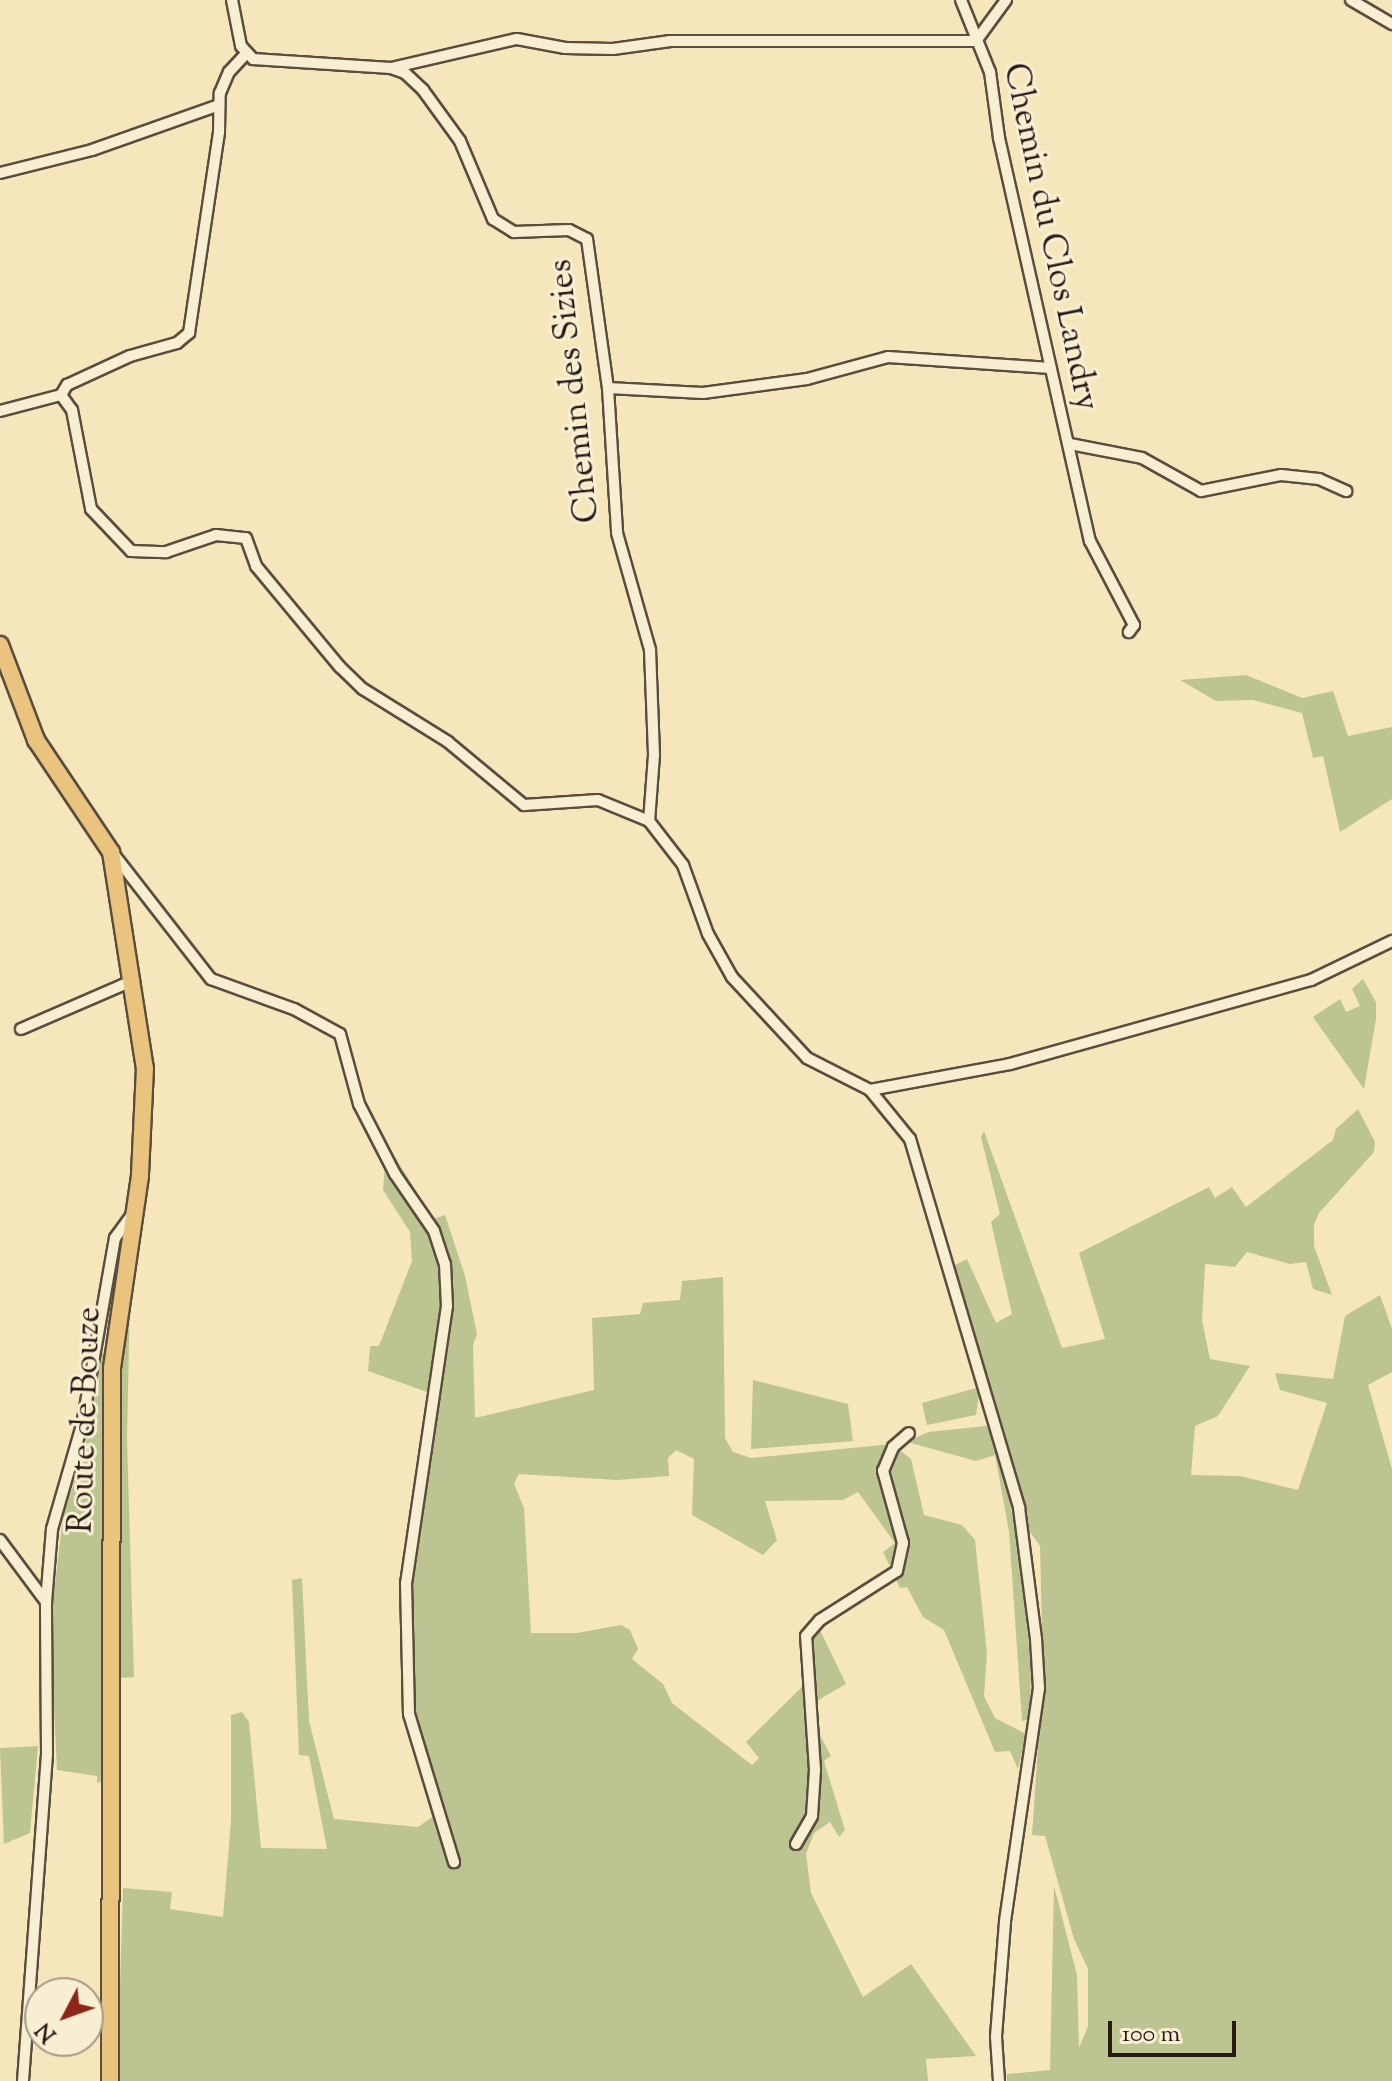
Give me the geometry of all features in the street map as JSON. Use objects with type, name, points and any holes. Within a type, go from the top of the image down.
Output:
[{"type":"main road","name":"Route de Bouze","points":[[0,645],[36,740],[111,852],[134,980],[145,1081],[134,1212],[112,1368],[110,2081]]},
{"type":"street","points":[[232,0],[246,54]]},
{"type":"street","name":"Chemin du Clos Landry","points":[[961,0],[990,72],[999,138],[1025,235],[1090,541],[1134,625],[1129,632]]},
{"type":"street","points":[[246,54],[271,63],[406,69],[517,39],[597,49],[670,41],[976,41],[1006,0]]},
{"type":"street","points":[[1351,0],[1392,24]]},
{"type":"street","points":[[0,411],[61,395],[67,385],[130,356],[177,343],[189,333],[219,132],[219,105],[226,77],[246,54]]},
{"type":"street","name":"Chemin des Sizies","points":[[406,69],[460,141],[493,219],[514,232],[569,230],[587,239],[608,388],[617,533],[650,650],[654,755],[649,821]]},
{"type":"street","points":[[0,173],[92,150],[219,105]]},
{"type":"street","points":[[608,388],[703,393],[807,379],[888,357],[1051,368]]},
{"type":"street","points":[[61,395],[72,410],[91,509],[131,551],[166,552],[216,535],[246,538],[256,566],[352,678],[448,742],[524,805],[598,800],[649,821],[683,865],[708,934],[732,977],[807,1058],[870,1090],[910,1139],[1019,1508],[1036,1639],[1039,1688],[1005,1922],[996,2037],[999,2081]]},
{"type":"street","points":[[1070,444],[1142,458],[1201,491],[1281,475],[1319,479],[1346,491]]},
{"type":"street","points":[[111,852],[211,979],[294,1009],[340,1034],[359,1104],[395,1174],[434,1231],[445,1264],[447,1306],[406,1583],[409,1714],[454,1862]]},
{"type":"street","points":[[870,1090],[1010,1064],[1311,980],[1392,941]]},
{"type":"street","points":[[21,1029],[134,980]]},
{"type":"street","points":[[23,2081],[47,1754],[46,1602],[52,1529],[82,1425],[107,1271],[120,1224],[134,1212]]},
{"type":"street","points":[[796,1844],[812,1816],[815,1770],[806,1636],[820,1620],[897,1571],[903,1543],[883,1471],[893,1447],[909,1433]]},
{"type":"street","points":[[0,1540],[46,1602]]},
{"type":"green space","points":[[1246,675],[1302,698],[1333,691],[1348,736],[1392,727],[1392,799],[1340,832],[1323,756],[1313,758],[1302,713],[1253,700],[1216,701],[1180,680]]},
{"type":"green space","points":[[1363,979],[1376,1002],[1364,1089],[1313,1017],[1340,999],[1346,1012],[1360,1006],[1352,989]]},
{"type":"green space","points":[[1358,1109],[1375,1142],[1374,1152],[1319,1213],[1314,1225],[1314,1246],[1332,1295],[1313,1289],[1306,1262],[1290,1264],[1247,1252],[1235,1267],[1205,1264],[1202,1320],[1210,1359],[1250,1366],[1218,1416],[1195,1426],[1191,1475],[1240,1476],[1298,1490],[1327,1403],[1280,1390],[1275,1373],[1333,1379],[1345,1316],[1380,1295],[1392,1329],[1392,1372],[1368,1385],[1392,1469],[1392,2081],[1007,2081],[1007,2074],[1050,2070],[1054,1886],[1077,1975],[1079,2048],[1088,2026],[1088,1969],[1074,1939],[1045,1836],[1032,1835],[1043,1674],[1040,1546],[1027,1528],[953,1266],[967,1259],[996,1323],[1012,1314],[991,1222],[1000,1214],[981,1137],[984,1131],[1062,1348],[1105,1339],[1079,1253],[1209,1187],[1215,1198],[1232,1187],[1246,1207],[1333,1140],[1336,1129]]},
{"type":"green space","points":[[395,1157],[433,1219],[445,1215],[465,1276],[477,1334],[473,1345],[475,1418],[594,1390],[592,1318],[640,1314],[643,1303],[680,1300],[682,1281],[723,1277],[725,1438],[733,1452],[751,1458],[892,1444],[911,1459],[924,1515],[962,1525],[975,1540],[987,1653],[984,1696],[995,1718],[1026,1734],[1018,1769],[1010,1751],[995,1752],[944,1630],[923,1617],[907,1587],[900,1588],[883,1552],[895,1543],[858,1492],[843,1500],[765,1501],[777,1540],[763,1555],[692,1515],[694,1459],[676,1450],[668,1458],[669,1476],[617,1480],[519,1474],[514,1484],[524,1508],[531,1633],[577,1633],[621,1625],[630,1630],[638,1649],[632,1659],[663,1684],[672,1703],[752,1765],[759,1758],[746,1742],[809,1680],[807,1640],[819,1628],[846,1684],[815,1702],[814,1723],[831,1756],[824,1761],[845,1830],[839,1837],[830,1822],[814,1833],[806,1854],[811,1893],[863,1997],[911,1964],[976,2056],[926,2059],[928,2081],[117,2081],[123,1888],[172,1892],[170,1909],[223,1917],[231,1821],[231,1715],[242,1712],[249,1722],[261,1848],[327,1849],[309,1756],[299,1755],[292,1580],[302,1578],[309,1721],[334,1819],[418,1827],[432,1817],[404,1717],[401,1582],[430,1393],[368,1371],[370,1346],[379,1346],[412,1261],[410,1232],[383,1190],[385,1165]]},
{"type":"green space","points":[[131,1258],[138,1260],[130,1296],[127,1439],[134,1677],[118,1678],[117,1375]]},
{"type":"green space","points":[[99,1352],[107,1353],[103,1781],[97,1783],[97,1776],[57,1770],[50,1625],[63,1517],[85,1448]]},
{"type":"green space","points":[[753,1380],[848,1404],[853,1441],[751,1449]]},
{"type":"green space","points":[[980,1387],[976,1415],[927,1425],[922,1403]]},
{"type":"green space","points":[[987,1426],[1002,1460],[1017,1539],[1031,1665],[1030,1719],[1022,1721],[1009,1531],[995,1455],[976,1461],[907,1442],[928,1432]]},
{"type":"green space","points":[[38,1746],[30,1833],[4,1844],[0,1748]]}]
